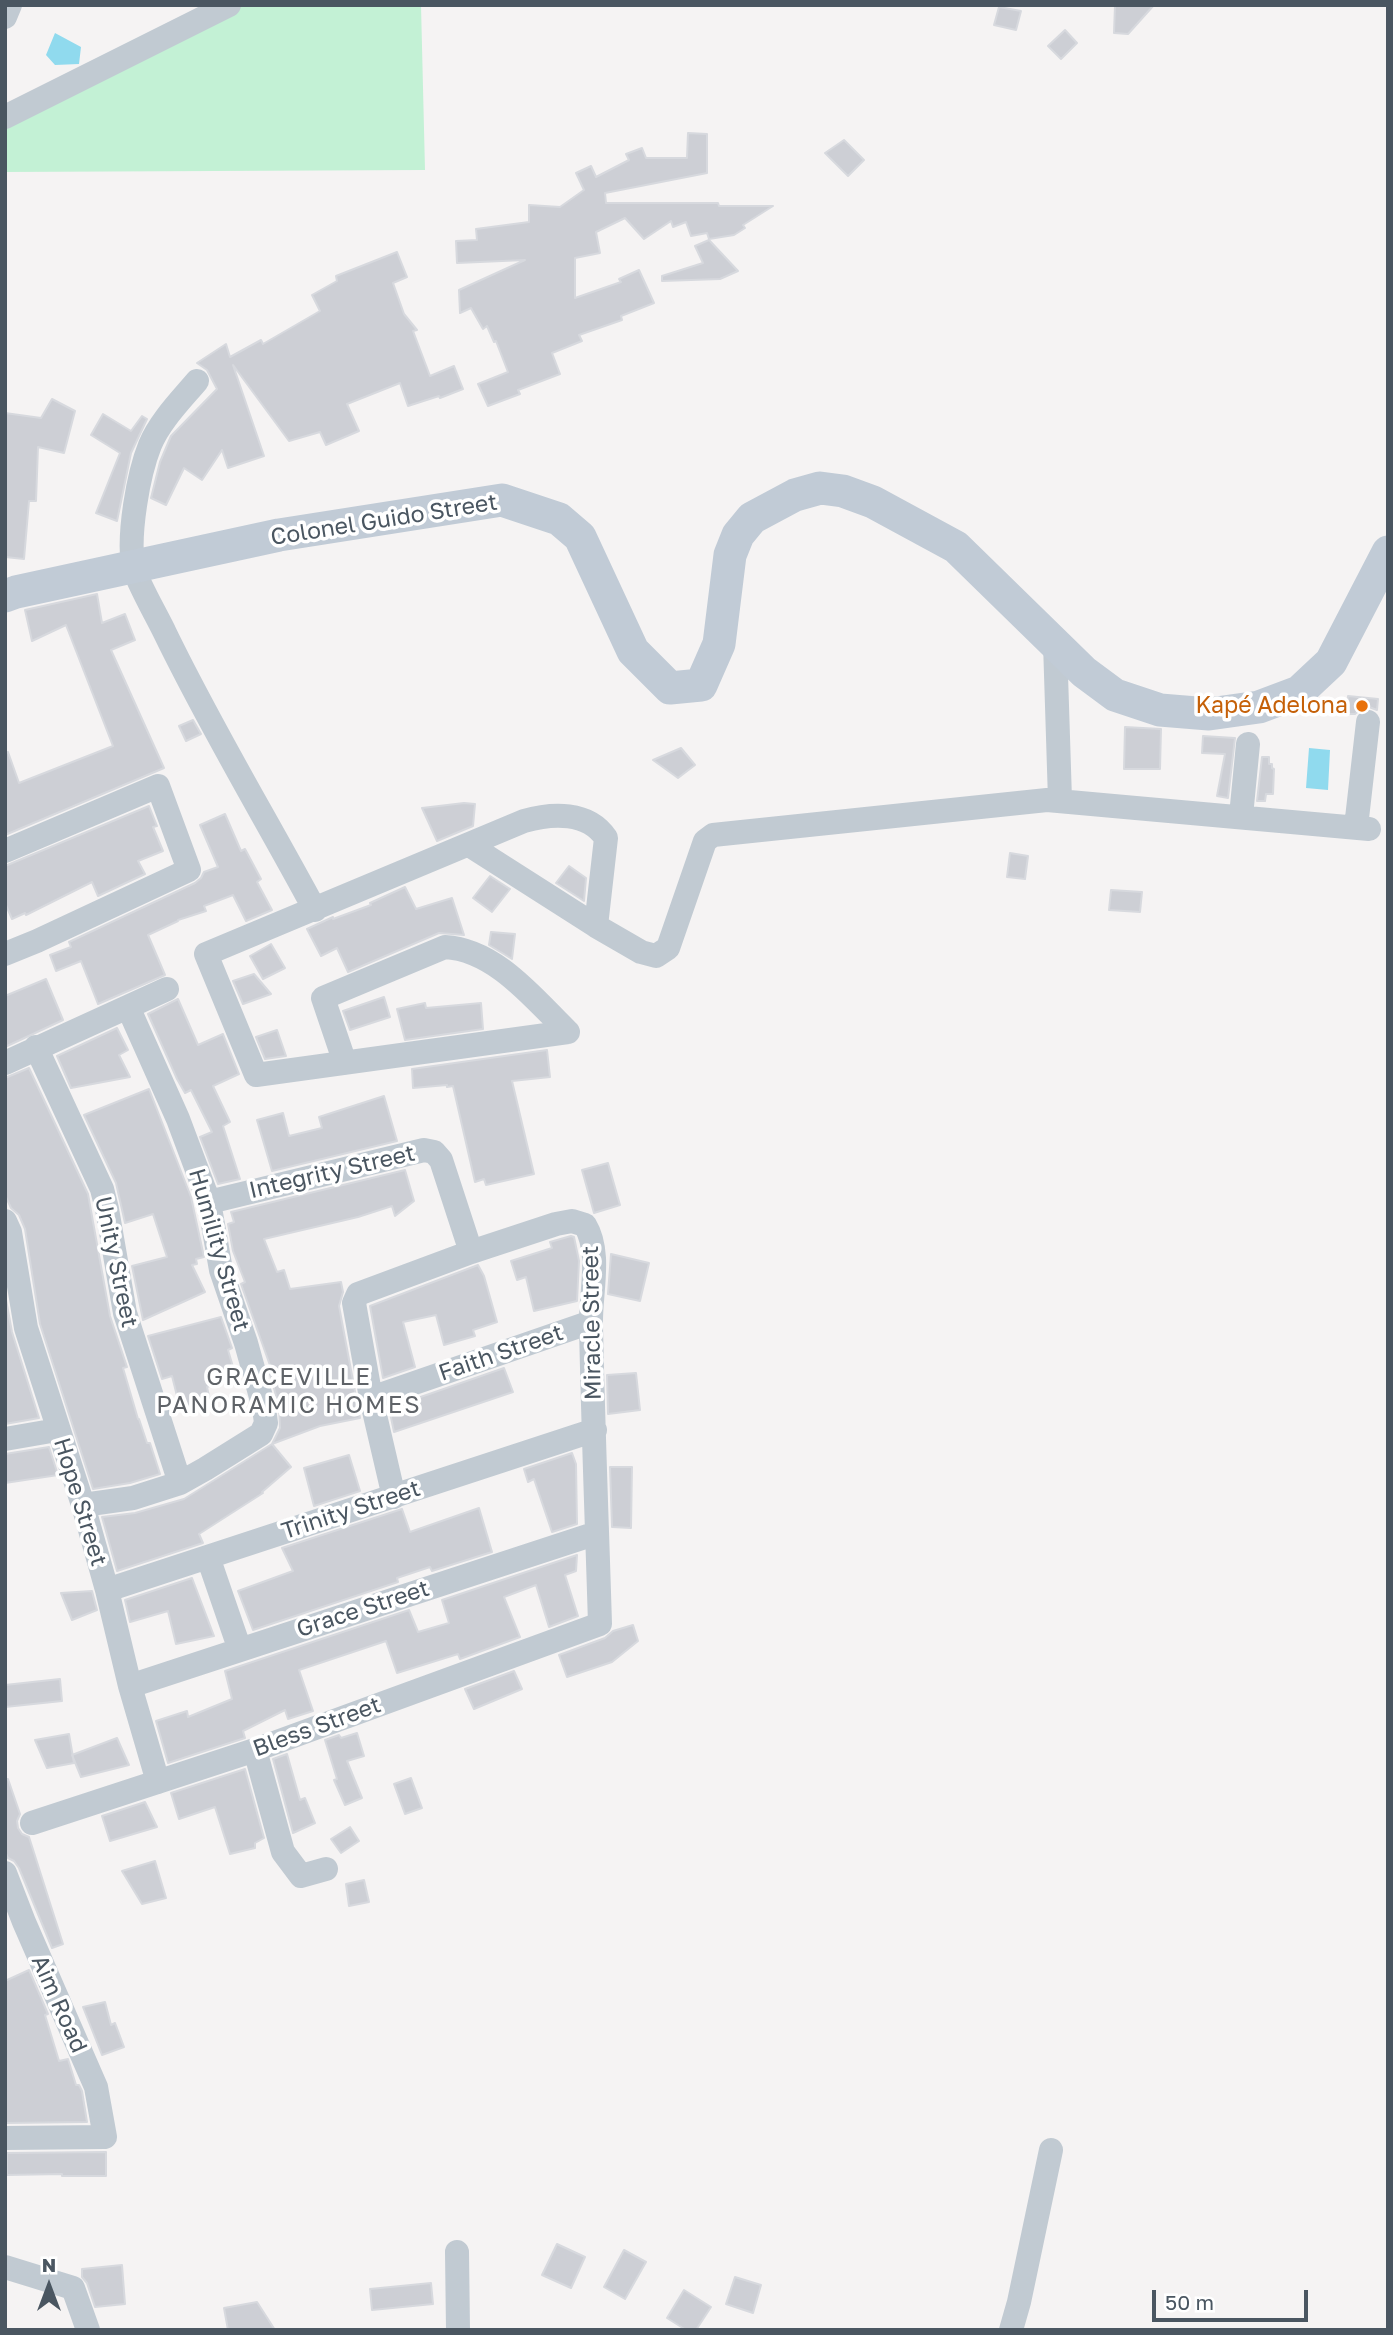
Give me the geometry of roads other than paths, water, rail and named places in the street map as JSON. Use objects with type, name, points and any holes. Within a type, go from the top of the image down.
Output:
[{"type":"street","points":[[5,17],[10,5]]},
{"type":"street","points":[[5,117],[229,5]]},
{"type":"street","points":[[197,381],[171,411],[150,444],[134,515],[133,567],[198,702],[315,910]]},
{"type":"street","name":"Colonel Guido Street","points":[[5,596],[279,535],[502,499],[559,519],[580,537],[633,651],[670,688],[701,685],[719,644],[730,555],[738,535],[752,519],[794,495],[820,488],[843,491],[873,502],[956,547],[1084,672],[1115,695],[1160,710],[1209,714],[1259,707],[1299,692],[1331,662],[1388,552]]},
{"type":"street","points":[[1055,643],[1060,800]]},
{"type":"street","points":[[468,845],[596,926],[641,952],[656,956],[668,948],[705,841],[713,835],[959,808],[1060,800],[1363,828],[1368,722]]},
{"type":"street","points":[[1241,816],[1248,744]]},
{"type":"street","points":[[5,851],[158,786],[189,870],[5,954]]},
{"type":"street","points":[[345,1063],[323,998],[445,947],[459,948],[486,959],[514,980],[568,1032],[256,1076],[206,954],[544,815],[564,815],[598,826],[606,838],[596,926]]},
{"type":"street","points":[[5,1063],[167,989]]},
{"type":"street","name":"Humility Street","points":[[83,1505],[133,1498],[180,1483],[261,1434],[266,1423],[246,1343],[221,1270],[209,1202],[178,1119],[128,1007]]},
{"type":"street","name":"Unity Street","points":[[36,1047],[102,1189],[125,1313],[180,1483]]},
{"type":"street","name":"Integrity Street","points":[[209,1202],[424,1150],[434,1152],[441,1160],[471,1252]]},
{"type":"street","name":"Hope Street","points":[[5,1221],[10,1232],[26,1328],[83,1505],[158,1782]]},
{"type":"street","name":"Miracle Street","points":[[371,1398],[354,1303],[358,1294],[556,1224],[572,1221],[585,1225],[591,1236],[593,1249],[591,1322],[600,1624]]},
{"type":"street","name":"Faith Street","points":[[371,1398],[591,1322]]},
{"type":"street","points":[[371,1398],[394,1497]]},
{"type":"street","points":[[5,1439],[57,1430]]},
{"type":"street","name":"Trinity Street","points":[[107,1590],[595,1430]]},
{"type":"street","name":"Grace Street","points":[[130,1686],[597,1533]]},
{"type":"street","points":[[208,1557],[240,1650]]},
{"type":"street","name":"Bless Street","points":[[32,1824],[255,1750],[600,1624]]},
{"type":"street","points":[[255,1750],[283,1852],[301,1876],[326,1869]]},
{"type":"street","name":"Aim Road","points":[[5,1873],[14,1926],[96,2087],[104,2137],[5,2138]]},
{"type":"street","points":[[1011,2330],[1051,2150]]},
{"type":"street","points":[[457,2252],[458,2330]]},
{"type":"street","points":[[5,2267],[73,2288],[88,2330]]},
{"type":"water","points":[[55,33],[81,47],[79,64],[55,65],[46,55]]},
{"type":"water","points":[[1309,748],[1330,750],[1328,790],[1306,788]]},
{"type":"place","name":"Kapé Adelona","points":[[1362,706]]},
{"type":"district","name":"GRACEVILLE PANORAMIC HOMES","points":[[289,1391]]}]
